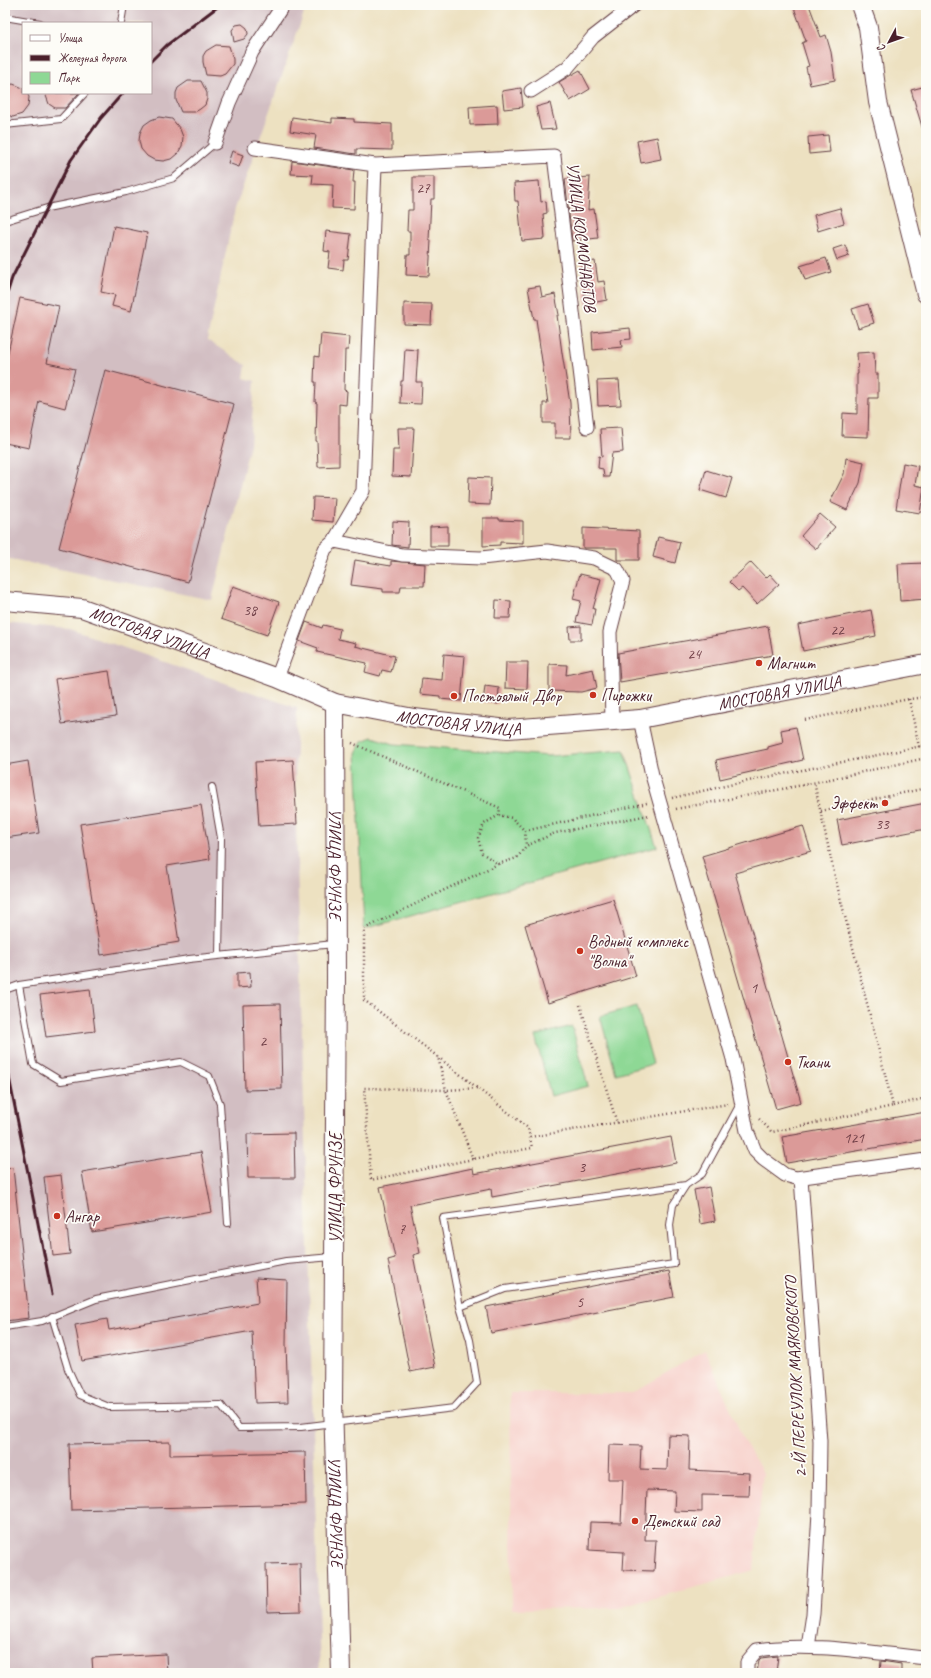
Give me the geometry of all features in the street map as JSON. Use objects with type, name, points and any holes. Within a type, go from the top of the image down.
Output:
[{"type":"main road","points":[[860,5],[868,27]]},
{"type":"main road","points":[[869,5],[868,27],[878,102],[919,241],[926,294]]},
{"type":"main road","name":"МОСТОВАЯ УЛИЦА","points":[[5,601],[82,608],[277,678],[335,703],[414,718],[508,729],[640,719],[926,664]]},
{"type":"main road","name":"УЛИЦА ФРУНЗЕ","points":[[335,703],[336,944],[333,1403],[341,1673]]},
{"type":"street","points":[[215,143],[229,103],[252,52],[283,5]]},
{"type":"street","points":[[531,91],[567,68],[593,37],[634,5]]},
{"type":"street","name":"УЛИЦА КОСМОНАВТОВ","points":[[254,148],[375,165],[554,156],[587,427]]},
{"type":"street","points":[[277,678],[325,549],[334,541],[363,491],[375,165]]},
{"type":"street","points":[[334,541],[402,555],[481,558],[547,551],[594,558],[617,569],[623,581],[610,632],[612,722]]},
{"type":"street","points":[[640,719],[652,775],[733,1059],[741,1102],[748,1131],[755,1151],[763,1159],[785,1174],[796,1178],[926,1160]]},
{"type":"street","name":"2-Й ПЕРЕУЛОК МАЯКОВСКОГО","points":[[801,1178],[820,1441],[819,1512],[813,1614],[808,1647]]},
{"type":"street","points":[[747,1673],[747,1662],[757,1650],[773,1648],[808,1647],[926,1658]]},
{"type":"lane","points":[[120,22],[124,5]]},
{"type":"lane","points":[[5,17],[34,22]]},
{"type":"lane","points":[[5,124],[62,119],[84,94]]},
{"type":"lane","points":[[5,221],[46,208],[126,192],[174,178],[215,143]]},
{"type":"lane","points":[[212,787],[220,838],[218,956]]},
{"type":"lane","points":[[5,990],[19,985],[189,959],[336,944]]},
{"type":"lane","points":[[19,985],[33,1064],[61,1081],[181,1062],[209,1076],[220,1104],[228,1222]]},
{"type":"lane","points":[[52,1316],[68,1369],[80,1395],[109,1407],[221,1405],[239,1428],[301,1427],[454,1408],[477,1383],[470,1340],[460,1307],[443,1218],[686,1184],[702,1174],[741,1102]]},
{"type":"lane","points":[[460,1307],[505,1289],[674,1264],[670,1225],[671,1218],[673,1205],[686,1184]]},
{"type":"lane","points":[[5,1327],[42,1321],[96,1298],[286,1261],[334,1257]]},
{"type":"path","points":[[806,720],[909,698],[926,697]]},
{"type":"path","points":[[909,698],[919,747]]},
{"type":"path","points":[[352,744],[500,808],[499,815]]},
{"type":"path","points":[[478,1088],[446,1090],[364,1088],[372,1180],[473,1158],[532,1148],[528,1128],[478,1088],[364,1000],[364,929],[498,864],[517,858],[526,846],[555,833],[661,806],[739,782],[818,768],[926,745]]},
{"type":"path","points":[[525,830],[661,806],[814,782],[926,758]]},
{"type":"path","points":[[814,782],[835,877],[893,1106]]},
{"type":"path","points":[[820,811],[926,788]]},
{"type":"path","points":[[498,864],[482,853],[478,838],[484,824],[499,815],[512,818],[525,830],[526,846]]},
{"type":"path","points":[[580,1005],[617,1123]]},
{"type":"path","points":[[438,1057],[446,1090],[473,1158]]},
{"type":"path","points":[[530,1137],[741,1102],[772,1132],[926,1098]]},
{"type":"shaded area","points":[[5,5],[289,5],[304,13],[235,209],[207,340],[246,365],[244,378],[255,381],[250,444],[212,600],[5,558]]},
{"type":"shaded area","points":[[5,623],[70,629],[297,708],[295,787],[320,1673],[5,1673]]},
{"type":"shaded area","name":"Детский сад","points":[[705,1350],[744,1441],[763,1473],[754,1570],[619,1608],[512,1609],[510,1393],[632,1393]]},
{"type":"green space","points":[[372,737],[394,744],[549,756],[624,750],[657,847],[364,929],[356,753],[362,741]]},
{"type":"green space","points":[[637,1006],[653,1064],[616,1074],[600,1016]]},
{"type":"green space","points":[[572,1026],[588,1086],[551,1096],[535,1036]]},
{"type":"building","points":[[793,5],[809,5],[821,37],[826,35],[831,52],[835,80],[810,85],[806,67],[809,66],[802,43],[806,41]]},
{"type":"building","points":[[242,24],[247,28],[248,34],[244,39],[234,42],[232,30],[236,25]]},
{"type":"building","points":[[216,45],[229,46],[233,64],[225,74],[220,76],[206,75],[203,56],[206,51]]},
{"type":"building","points":[[580,70],[590,89],[570,101],[559,82]]},
{"type":"building","points":[[188,81],[201,81],[207,93],[207,99],[205,105],[195,112],[181,112],[176,100],[176,93],[178,88]]},
{"type":"building","points":[[13,84],[22,88],[22,94],[28,94],[29,97],[28,106],[22,114],[13,117],[5,114],[5,86]]},
{"type":"building","points":[[926,86],[926,129],[923,130],[911,90]]},
{"type":"building","points":[[521,88],[523,107],[504,109],[502,91]]},
{"type":"building","points":[[45,94],[78,94],[65,108],[55,108],[49,104]]},
{"type":"building","points":[[550,103],[556,129],[541,130],[536,107]]},
{"type":"building","points":[[497,105],[498,124],[470,125],[469,107]]},
{"type":"building","points":[[159,117],[172,119],[180,129],[183,137],[182,146],[178,153],[171,159],[163,161],[154,160],[147,156],[141,149],[139,141],[140,133],[144,125]]},
{"type":"building","points":[[292,117],[332,123],[332,118],[354,119],[354,122],[392,124],[392,150],[356,149],[356,154],[314,148],[316,135],[290,131]]},
{"type":"building","points":[[828,135],[830,152],[809,154],[808,137]]},
{"type":"building","points":[[657,137],[661,159],[641,163],[637,141]]},
{"type":"building","points":[[232,151],[243,155],[239,167],[228,163]]},
{"type":"building","points":[[292,161],[354,170],[354,209],[332,208],[333,185],[312,184],[313,175],[291,174]]},
{"type":"building","points":[[413,177],[434,177],[434,199],[431,199],[429,276],[406,275],[407,255],[410,255],[410,231],[407,231],[408,210],[413,210]]},
{"type":"building","points":[[590,177],[588,210],[594,209],[598,238],[572,241],[565,179]]},
{"type":"building","points":[[539,181],[541,202],[546,201],[547,213],[543,214],[545,239],[522,241],[518,201],[515,201],[514,183]]},
{"type":"building","points":[[840,208],[844,223],[818,231],[814,215]]},
{"type":"building","points":[[114,226],[147,233],[131,311],[112,306],[115,295],[101,292]]},
{"type":"building","points":[[326,231],[351,234],[348,260],[344,260],[343,270],[328,268],[330,252],[324,251]]},
{"type":"building","points":[[845,245],[849,256],[837,260],[833,249]]},
{"type":"building","points":[[826,258],[831,272],[805,280],[800,266]]},
{"type":"building","points":[[595,261],[598,282],[604,281],[607,300],[586,304],[581,263]]},
{"type":"building","points":[[540,286],[542,297],[555,294],[570,403],[571,438],[555,438],[555,423],[543,423],[543,403],[548,403],[536,319],[534,319],[528,288]]},
{"type":"building","points":[[20,298],[59,306],[47,363],[75,369],[65,408],[39,401],[29,448],[5,443],[5,366]]},
{"type":"building","points":[[404,303],[432,304],[431,325],[404,324]]},
{"type":"building","points":[[868,304],[874,323],[858,328],[852,309]]},
{"type":"building","points":[[630,328],[631,339],[621,340],[622,347],[593,350],[592,332]]},
{"type":"building","points":[[321,334],[349,337],[348,350],[345,350],[344,390],[347,391],[346,405],[339,404],[339,466],[318,467],[316,441],[317,403],[315,402],[316,382],[314,382],[315,356],[319,357]]},
{"type":"building","points":[[405,349],[418,350],[416,382],[422,382],[421,404],[400,403]]},
{"type":"building","points":[[874,352],[875,374],[878,374],[878,398],[869,398],[868,437],[842,436],[843,413],[857,414],[857,353]]},
{"type":"building","points":[[105,370],[234,404],[188,582],[59,548]]},
{"type":"building","points":[[619,380],[621,405],[598,406],[597,381]]},
{"type":"building","points":[[398,428],[414,428],[411,477],[392,476],[393,450],[399,450]]},
{"type":"building","points":[[621,428],[623,452],[612,453],[609,477],[604,477],[603,469],[598,468],[599,456],[602,457],[600,429]]},
{"type":"building","points":[[846,458],[864,462],[860,483],[847,510],[830,502],[844,474]]},
{"type":"building","points":[[903,463],[918,466],[915,485],[924,487],[920,513],[896,509]]},
{"type":"building","points":[[706,470],[732,478],[726,498],[700,490]]},
{"type":"building","points":[[469,477],[491,478],[490,505],[468,504]]},
{"type":"building","points":[[313,497],[335,498],[333,522],[312,520]]},
{"type":"building","points":[[820,514],[835,527],[816,549],[801,536]]},
{"type":"building","points":[[483,518],[523,521],[523,543],[500,542],[500,545],[483,546]]},
{"type":"building","points":[[393,521],[409,522],[408,547],[392,545]]},
{"type":"building","points":[[448,526],[448,546],[430,546],[430,527]]},
{"type":"building","points":[[583,528],[639,531],[639,560],[617,560],[617,548],[583,548]]},
{"type":"building","points":[[658,537],[680,542],[675,563],[653,557]]},
{"type":"building","points":[[355,560],[391,566],[391,561],[425,564],[424,586],[401,586],[400,592],[383,592],[383,589],[351,585]]},
{"type":"building","points":[[751,562],[766,578],[770,574],[779,584],[757,604],[742,588],[738,591],[729,582]]},
{"type":"building","points":[[926,563],[926,599],[900,601],[898,564]]},
{"type":"building","points":[[580,574],[601,579],[593,609],[595,609],[592,625],[576,622],[581,601],[573,599]]},
{"type":"building","points":[[233,586],[279,602],[267,635],[221,619]]},
{"type":"building","points":[[496,600],[511,601],[510,618],[495,618]]},
{"type":"building","points":[[871,610],[876,636],[803,651],[798,625]]},
{"type":"building","points":[[306,622],[322,628],[323,625],[340,629],[338,639],[356,643],[355,646],[395,656],[391,672],[382,670],[380,676],[365,672],[367,663],[317,652],[318,648],[299,641]]},
{"type":"building","points":[[581,626],[581,640],[570,640],[569,627]]},
{"type":"building","points":[[768,626],[773,655],[620,682],[618,653]]},
{"type":"building","points":[[444,654],[465,656],[461,701],[440,699],[440,696],[420,694],[422,678],[442,680]]},
{"type":"building","points":[[506,662],[528,662],[527,689],[505,688]]},
{"type":"building","points":[[549,664],[567,665],[566,675],[593,669],[597,688],[581,692],[549,691]]},
{"type":"building","points":[[109,671],[116,716],[62,724],[55,679]]},
{"type":"building","points":[[485,686],[499,688],[498,704],[483,702]]},
{"type":"building","points":[[796,727],[803,760],[720,779],[716,760],[768,749],[768,747],[783,743],[781,730]]},
{"type":"building","points":[[293,760],[297,824],[259,826],[255,762]]},
{"type":"building","points":[[28,761],[39,833],[5,838],[5,765]]},
{"type":"building","points":[[926,803],[926,829],[842,845],[837,820]]},
{"type":"building","points":[[201,805],[210,859],[167,866],[179,942],[101,955],[80,824]]},
{"type":"building","points":[[803,826],[811,851],[735,873],[801,1102],[776,1109],[702,856]]},
{"type":"building","name":"Водный комплекс \"Волна\"","points":[[613,899],[636,976],[548,1003],[525,925]]},
{"type":"building","points":[[250,972],[251,987],[237,988],[237,973]]},
{"type":"building","points":[[90,989],[95,1031],[46,1037],[40,995]]},
{"type":"building","points":[[280,1004],[282,1089],[245,1090],[243,1005]]},
{"type":"building","points":[[926,1112],[926,1139],[787,1163],[782,1137]]},
{"type":"building","points":[[294,1133],[295,1178],[248,1178],[247,1134]]},
{"type":"building","points":[[671,1137],[676,1163],[492,1197],[491,1189],[410,1205],[420,1253],[413,1255],[435,1367],[410,1372],[388,1260],[395,1258],[380,1187],[473,1168],[474,1174]]},
{"type":"building","points":[[201,1152],[212,1212],[92,1232],[82,1172]]},
{"type":"building","points":[[13,1168],[29,1318],[5,1321],[5,1169]]},
{"type":"building","name":"Ангар","points":[[61,1175],[70,1254],[53,1256],[44,1177]]},
{"type":"building","points":[[709,1187],[715,1221],[700,1224],[694,1190]]},
{"type":"building","points":[[669,1271],[674,1297],[491,1333],[486,1307]]},
{"type":"building","points":[[256,1278],[287,1280],[286,1344],[288,1402],[255,1403],[252,1331],[82,1361],[75,1325],[107,1319],[109,1330],[258,1303]]},
{"type":"building","points":[[668,1435],[690,1436],[689,1470],[750,1473],[749,1496],[702,1495],[702,1512],[674,1511],[675,1491],[647,1490],[645,1540],[656,1540],[654,1571],[623,1570],[624,1552],[589,1550],[590,1522],[621,1523],[623,1479],[608,1479],[609,1445],[641,1446],[640,1469],[667,1470]]},
{"type":"building","points":[[170,1442],[170,1455],[305,1452],[306,1504],[71,1510],[69,1444]]},
{"type":"building","points":[[300,1563],[301,1611],[267,1612],[266,1564]]},
{"type":"building","points":[[166,1654],[167,1673],[93,1673],[92,1658]]},
{"type":"building","points":[[778,1656],[776,1673],[757,1673],[759,1660],[761,1658]]},
{"type":"building","points":[[881,1661],[901,1664],[901,1673],[880,1673]]},
{"type":"railway","points":[[152,60],[167,45],[220,5]]},
{"type":"railway","points":[[5,300],[12,278],[71,160],[101,118],[122,94]]},
{"type":"railway","points":[[5,1057],[52,1294]]},
{"type":"place","name":"Магнит","points":[[759,663]]},
{"type":"place","name":"Пирожки","points":[[593,695]]},
{"type":"place","name":"Постоялый Двор","points":[[454,696]]},
{"type":"place","name":"Эффект","points":[[885,803]]},
{"type":"place","name":"Водный комплекс \"Волна\"","points":[[580,951]]},
{"type":"place","name":"Ткани","points":[[788,1062]]},
{"type":"place","name":"Ангар","points":[[57,1216]]},
{"type":"place","name":"Детский сад","points":[[635,1521]]}]
